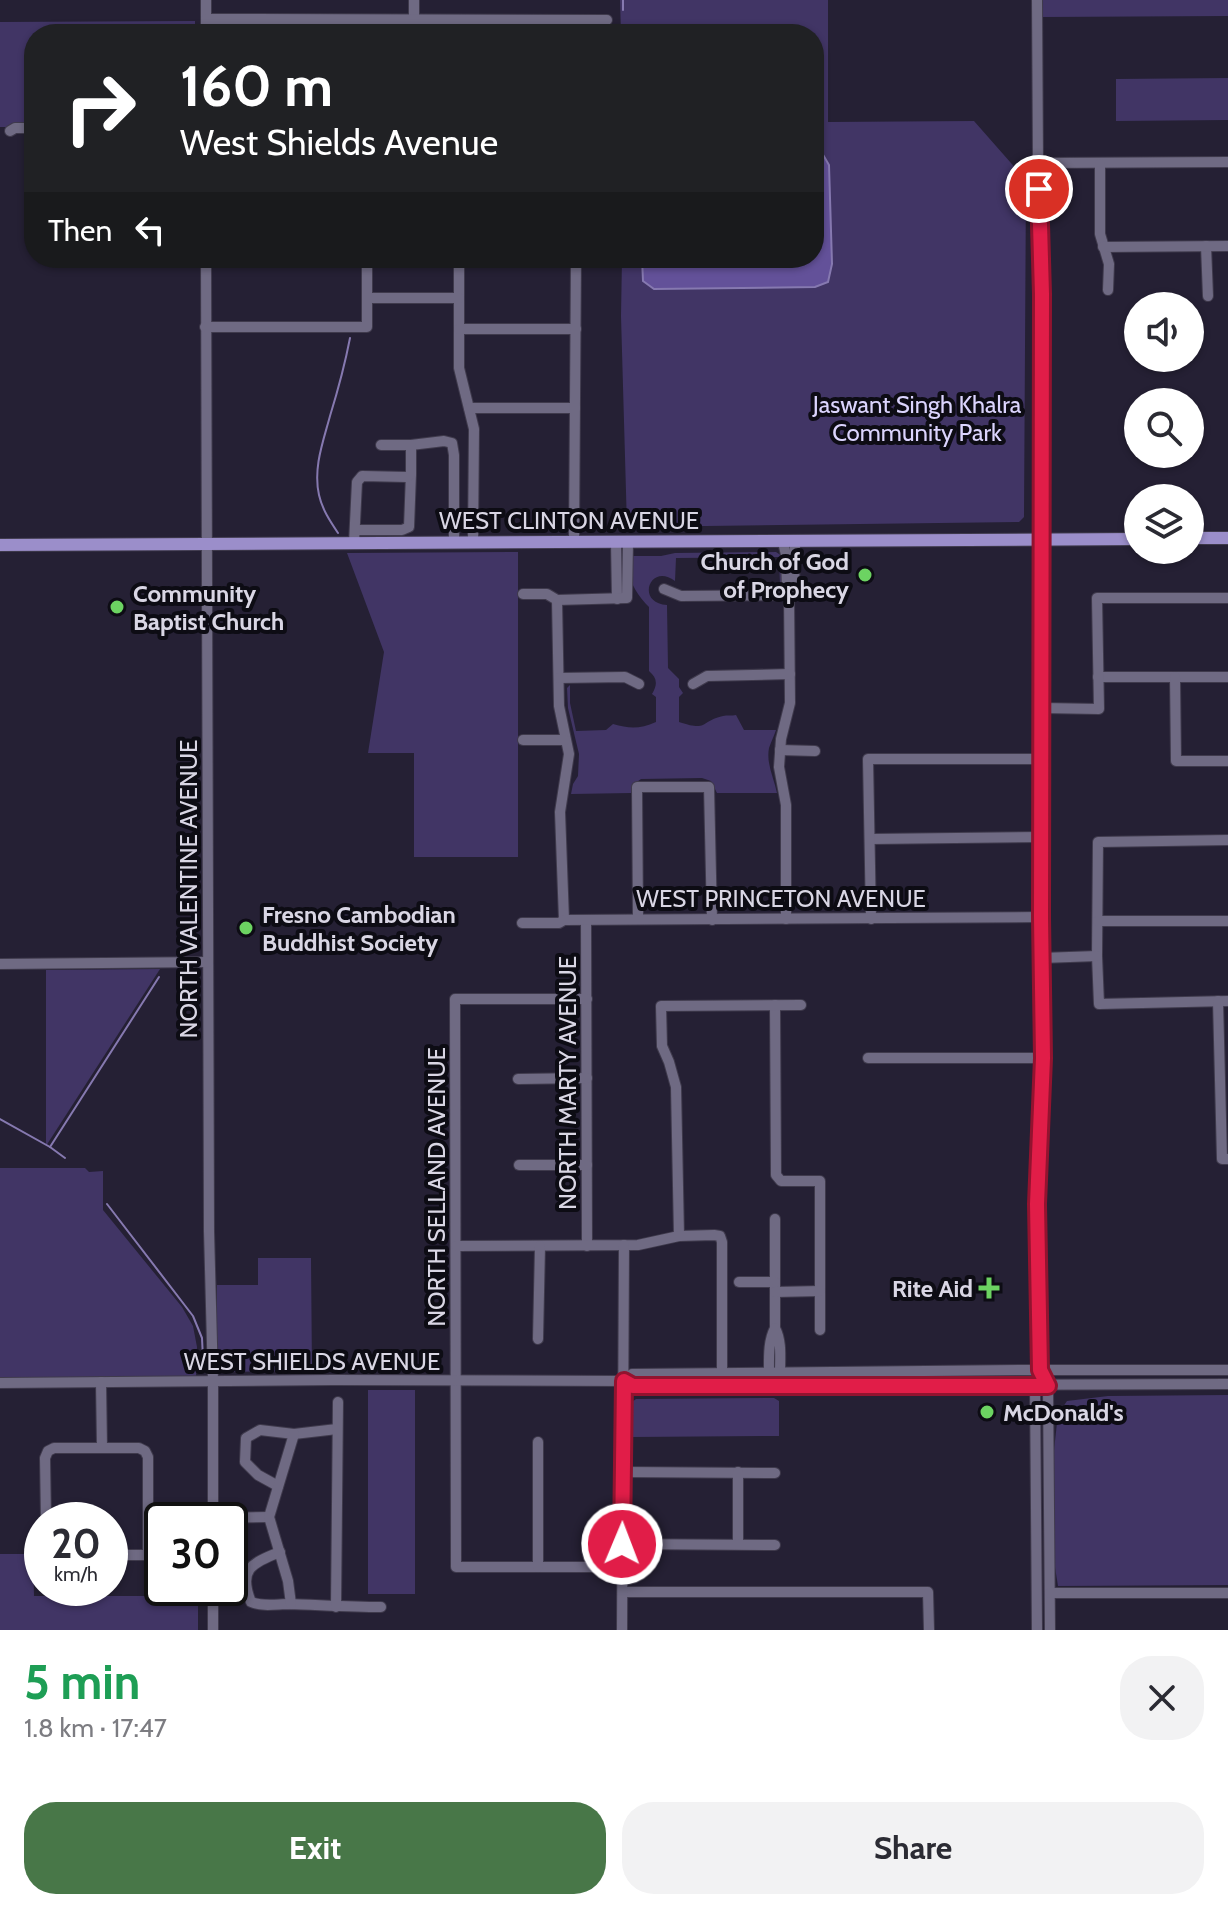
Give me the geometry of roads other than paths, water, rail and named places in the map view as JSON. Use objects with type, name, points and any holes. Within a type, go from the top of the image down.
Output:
[{"type":"main road","name":"WEST CLINTON AVENUE","points":[[0,545],[207,545],[355,536],[454,542],[1124,539]]},
{"type":"main road","points":[[1204,538],[1228,538]]},
{"type":"street","points":[[206,0],[206,24]]},
{"type":"street","points":[[414,0],[414,19]]},
{"type":"street","points":[[1037,0],[1042,294],[1043,708],[1043,1058],[1037,1204],[1040,1370],[1035,1386],[1037,1630]]},
{"type":"street","points":[[206,19],[607,20]]},
{"type":"street","points":[[10,131],[24,128]]},
{"type":"street","points":[[1038,163],[1228,162]]},
{"type":"street","points":[[1100,164],[1100,234],[1109,264],[1108,290]]},
{"type":"street","points":[[1206,246],[1208,296]]},
{"type":"street","points":[[1103,247],[1228,246]]},
{"type":"street","name":"NORTH VALENTINE AVENUE","points":[[206,268],[209,1231],[213,1502]]},
{"type":"street","points":[[205,327],[367,327],[367,268]]},
{"type":"street","points":[[459,268],[459,368],[474,429],[473,541]]},
{"type":"street","points":[[574,541],[576,268]]},
{"type":"street","points":[[368,298],[459,298]]},
{"type":"street","points":[[459,329],[576,329]]},
{"type":"street","points":[[469,408],[575,408]]},
{"type":"street","points":[[381,445],[452,443],[454,542]]},
{"type":"street","points":[[411,445],[411,474],[409,527],[355,536],[357,482],[362,476],[407,477],[411,474]]},
{"type":"street","points":[[523,594],[547,594],[557,600],[622,599],[622,542]]},
{"type":"street","points":[[786,919],[786,805],[779,767],[781,739],[790,703],[786,555],[789,542]]},
{"type":"street","points":[[664,589],[681,596],[789,595]]},
{"type":"street","points":[[1043,708],[1099,709],[1097,598],[1228,598]]},
{"type":"street","points":[[557,600],[559,706],[569,754],[560,812],[564,920]]},
{"type":"street","points":[[693,684],[707,676],[790,674]]},
{"type":"street","points":[[559,678],[625,677],[639,684]]},
{"type":"street","points":[[1098,677],[1228,677]]},
{"type":"street","points":[[1175,677],[1176,761],[1228,761]]},
{"type":"street","points":[[523,740],[565,740]]},
{"type":"street","points":[[780,750],[815,751]]},
{"type":"street","points":[[871,919],[868,759],[1042,759]]},
{"type":"street","points":[[638,918],[637,787],[709,787],[712,920]]},
{"type":"street","points":[[871,839],[1042,837]]},
{"type":"street","points":[[1225,1159],[1223,1001],[1099,1004],[1098,842],[1228,840]]},
{"type":"street","name":"WEST PRINCETON AVENUE","points":[[522,923],[638,918],[1041,917]]},
{"type":"street","name":"NORTH MARTY AVENUE","points":[[586,920],[587,1246]]},
{"type":"street","points":[[1098,921],[1228,921]]},
{"type":"street","points":[[1042,958],[1097,956]]},
{"type":"street","points":[[0,964],[208,962]]},
{"type":"street","name":"NORTH SELLAND AVENUE","points":[[538,1567],[456,1567],[455,999],[587,999]]},
{"type":"street","points":[[775,1005],[776,1175],[781,1181],[820,1181],[820,1330]]},
{"type":"street","points":[[679,1236],[676,1087],[662,1046],[661,1006],[801,1005]]},
{"type":"street","points":[[868,1058],[1043,1058]]},
{"type":"street","points":[[518,1079],[587,1078]]},
{"type":"street","points":[[519,1165],[587,1165]]},
{"type":"street","points":[[775,1219],[775,1328],[781,1348],[775,1373]]},
{"type":"street","points":[[456,1246],[624,1245],[647,1244],[679,1236],[720,1236],[722,1373]]},
{"type":"street","points":[[622,1630],[624,1245]]},
{"type":"street","points":[[538,1339],[540,1246]]},
{"type":"street","points":[[739,1282],[820,1291]]},
{"type":"street","points":[[1040,1370],[1048,1386],[1050,1630]]},
{"type":"street","name":"WEST SHIELDS AVENUE","points":[[624,1381],[632,1374],[1228,1370]]},
{"type":"street","points":[[866,1385],[874,1380],[901,1380],[908,1371]]},
{"type":"street","points":[[788,1386],[796,1379],[844,1378],[851,1373]]},
{"type":"street","name":"WEST SHIELDS AVENUE","points":[[0,1383],[456,1380],[624,1381],[633,1386],[1228,1384]]},
{"type":"street","points":[[101,1382],[102,1448]]},
{"type":"street","points":[[336,1607],[338,1402]]},
{"type":"street","points":[[278,1486],[258,1475],[245,1462],[246,1438],[260,1430],[294,1434],[337,1429]]},
{"type":"street","points":[[291,1604],[288,1581],[269,1517],[294,1434]]},
{"type":"street","points":[[538,1442],[538,1567],[622,1567]]},
{"type":"street","points":[[46,1502],[45,1458],[48,1451],[54,1448],[139,1448],[145,1451],[148,1457],[148,1502]]},
{"type":"street","points":[[624,1472],[775,1473]]},
{"type":"street","points":[[738,1472],[738,1544]]},
{"type":"street","points":[[1036,1502],[1042,1512],[1043,1552],[1050,1566]]},
{"type":"street","points":[[248,1518],[269,1517]]},
{"type":"street","points":[[622,1544],[775,1545]]},
{"type":"street","points":[[280,1552],[258,1560],[249,1568],[245,1579],[251,1602],[259,1606],[381,1607]]},
{"type":"street","points":[[623,1592],[928,1592],[929,1630]]},
{"type":"street","points":[[1050,1593],[1228,1593]]},
{"type":"street","points":[[213,1606],[213,1630]]},
{"type":"waterway","points":[[623,0],[623,10]]},
{"type":"waterway","points":[[338,533],[322,505],[317,475],[350,338]]},
{"type":"waterway","points":[[50,1147],[159,977]]},
{"type":"waterway","points":[[0,1119],[65,1158]]},
{"type":"waterway","points":[[107,1204],[193,1316],[202,1338],[203,1359]]},
{"type":"place","name":"Church of God of Prophecy","points":[[865,575]]},
{"type":"place","name":"Community Baptist Church","points":[[117,607]]},
{"type":"place","name":"Fresno Cambodian Buddhist Society","points":[[246,928]]},
{"type":"place","name":"Rite Aid","points":[[989,1288]]},
{"type":"place","name":"McDonald's","points":[[987,1412]]},
{"type":"park label","name":"Jaswant Singh Khalra Community Park","points":[[917,418]]}]
